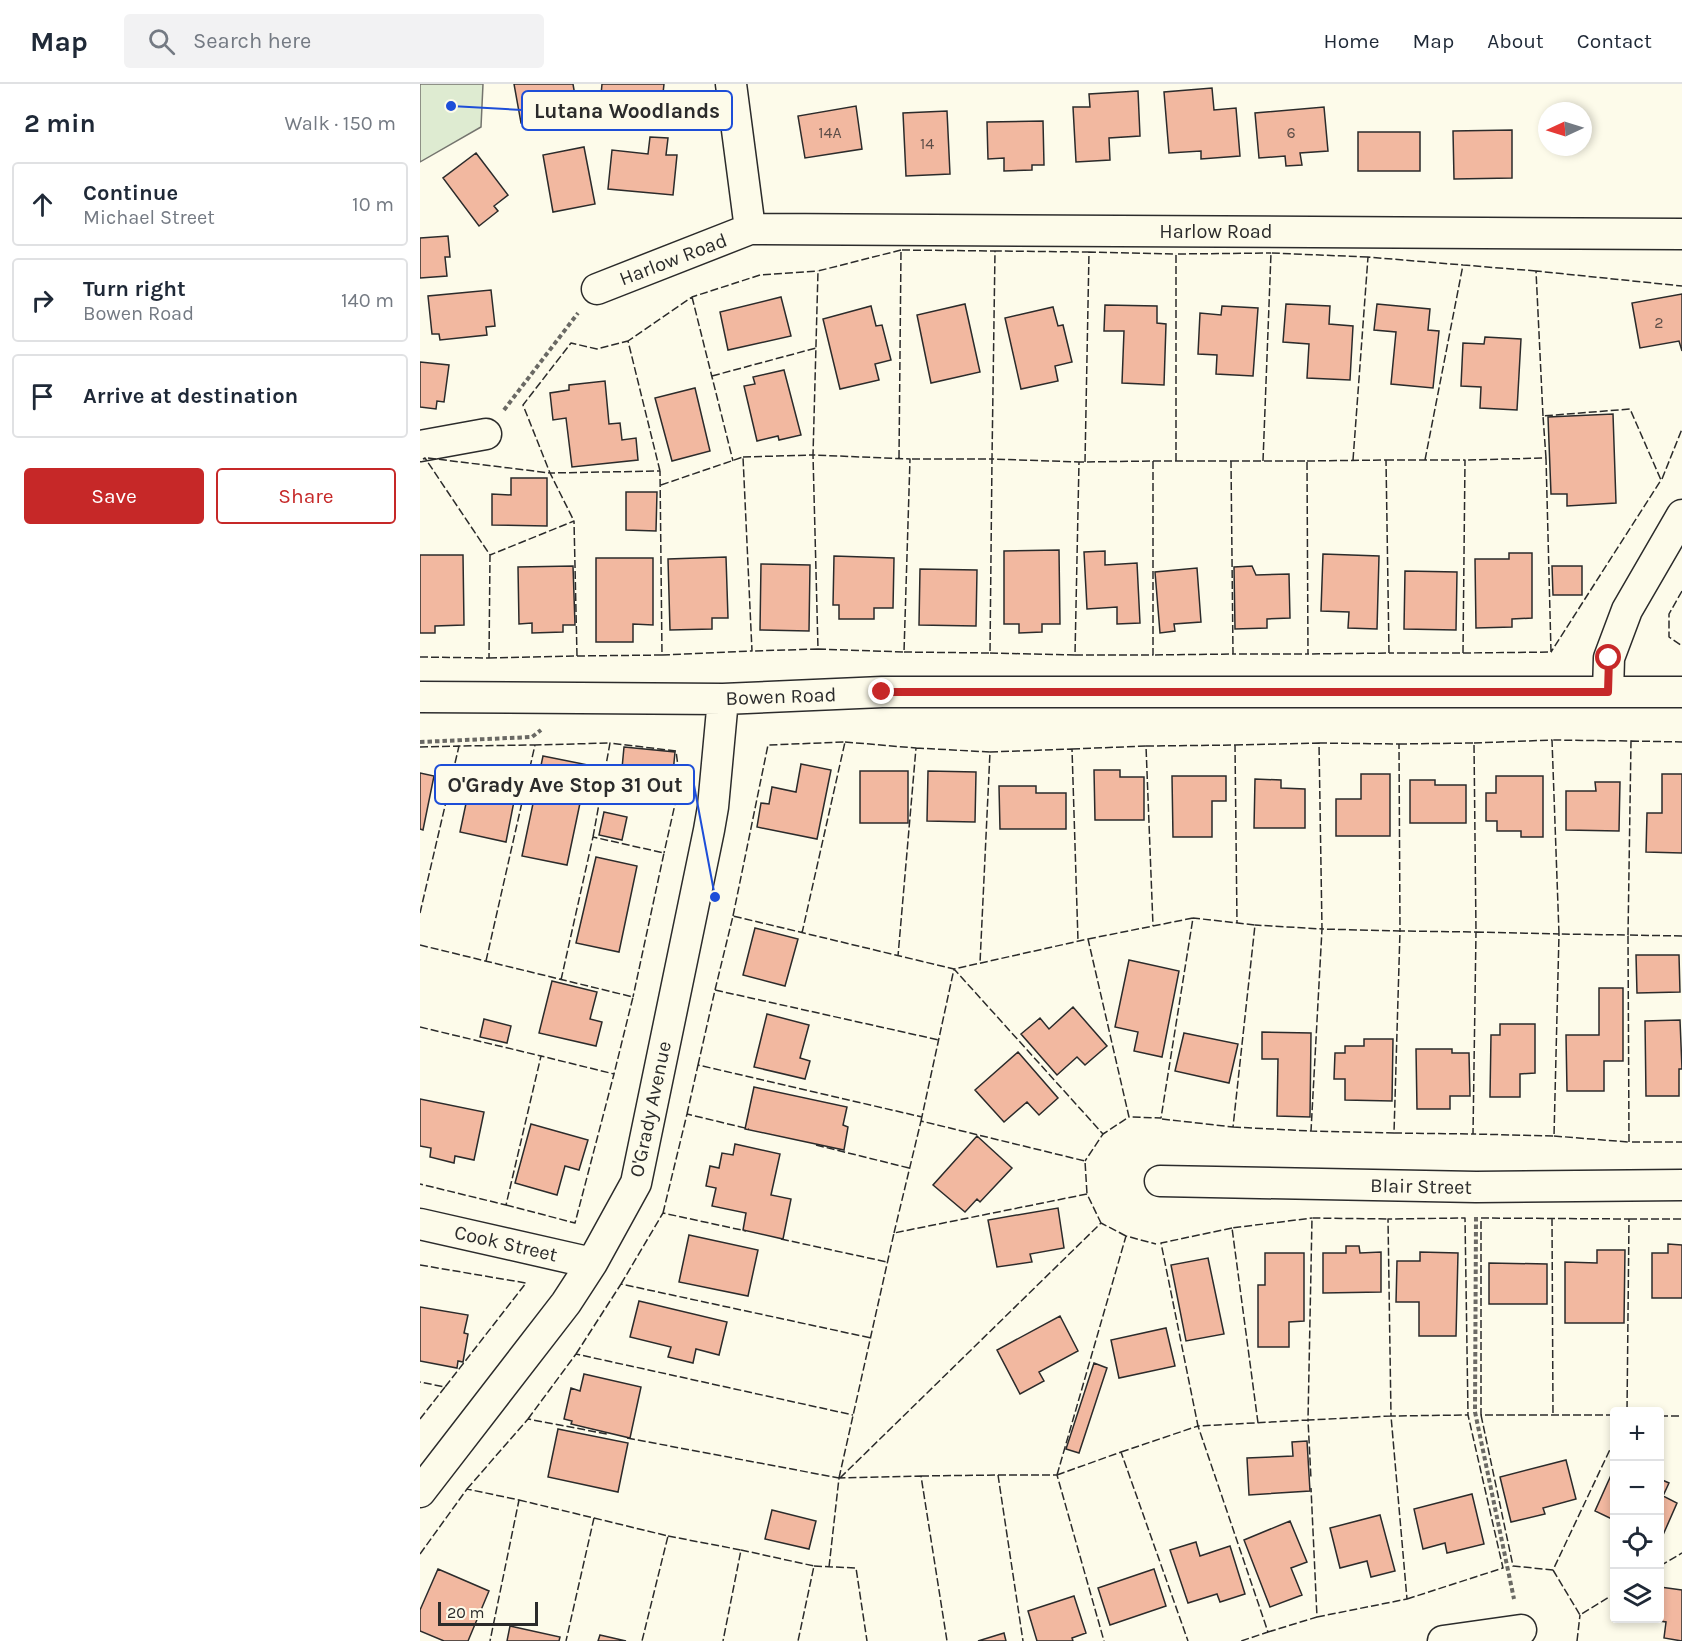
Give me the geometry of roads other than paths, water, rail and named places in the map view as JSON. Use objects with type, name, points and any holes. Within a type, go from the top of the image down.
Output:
[{"type":"street","name":"Harlow Road","points":[[731,84],[750,228]]},
{"type":"street","name":"Harlow Road","points":[[597,289],[750,228],[1682,234]]},
{"type":"street","points":[[420,446],[486,434]]},
{"type":"street","points":[[1608,692],[1609,658],[1627,610],[1682,515]]},
{"type":"street","name":"Bowen Road","points":[[420,698],[723,699],[882,692],[1682,692]]},
{"type":"street","name":"O'Grady Avenue","points":[[420,1492],[566,1303],[592,1263],[636,1183],[709,830],[723,699]]},
{"type":"street","name":"Blair Street","points":[[1160,1181],[1476,1187],[1682,1185]]},
{"type":"street","name":"Cook Street","points":[[420,1224],[592,1263]]},
{"type":"street","points":[[1443,1641],[1521,1630]]},
{"type":"place","name":"Lutana Woodlands","points":[[451,106]]},
{"type":"place","name":"O'Grady Ave Stop 31 Out","points":[[715,897]]}]
